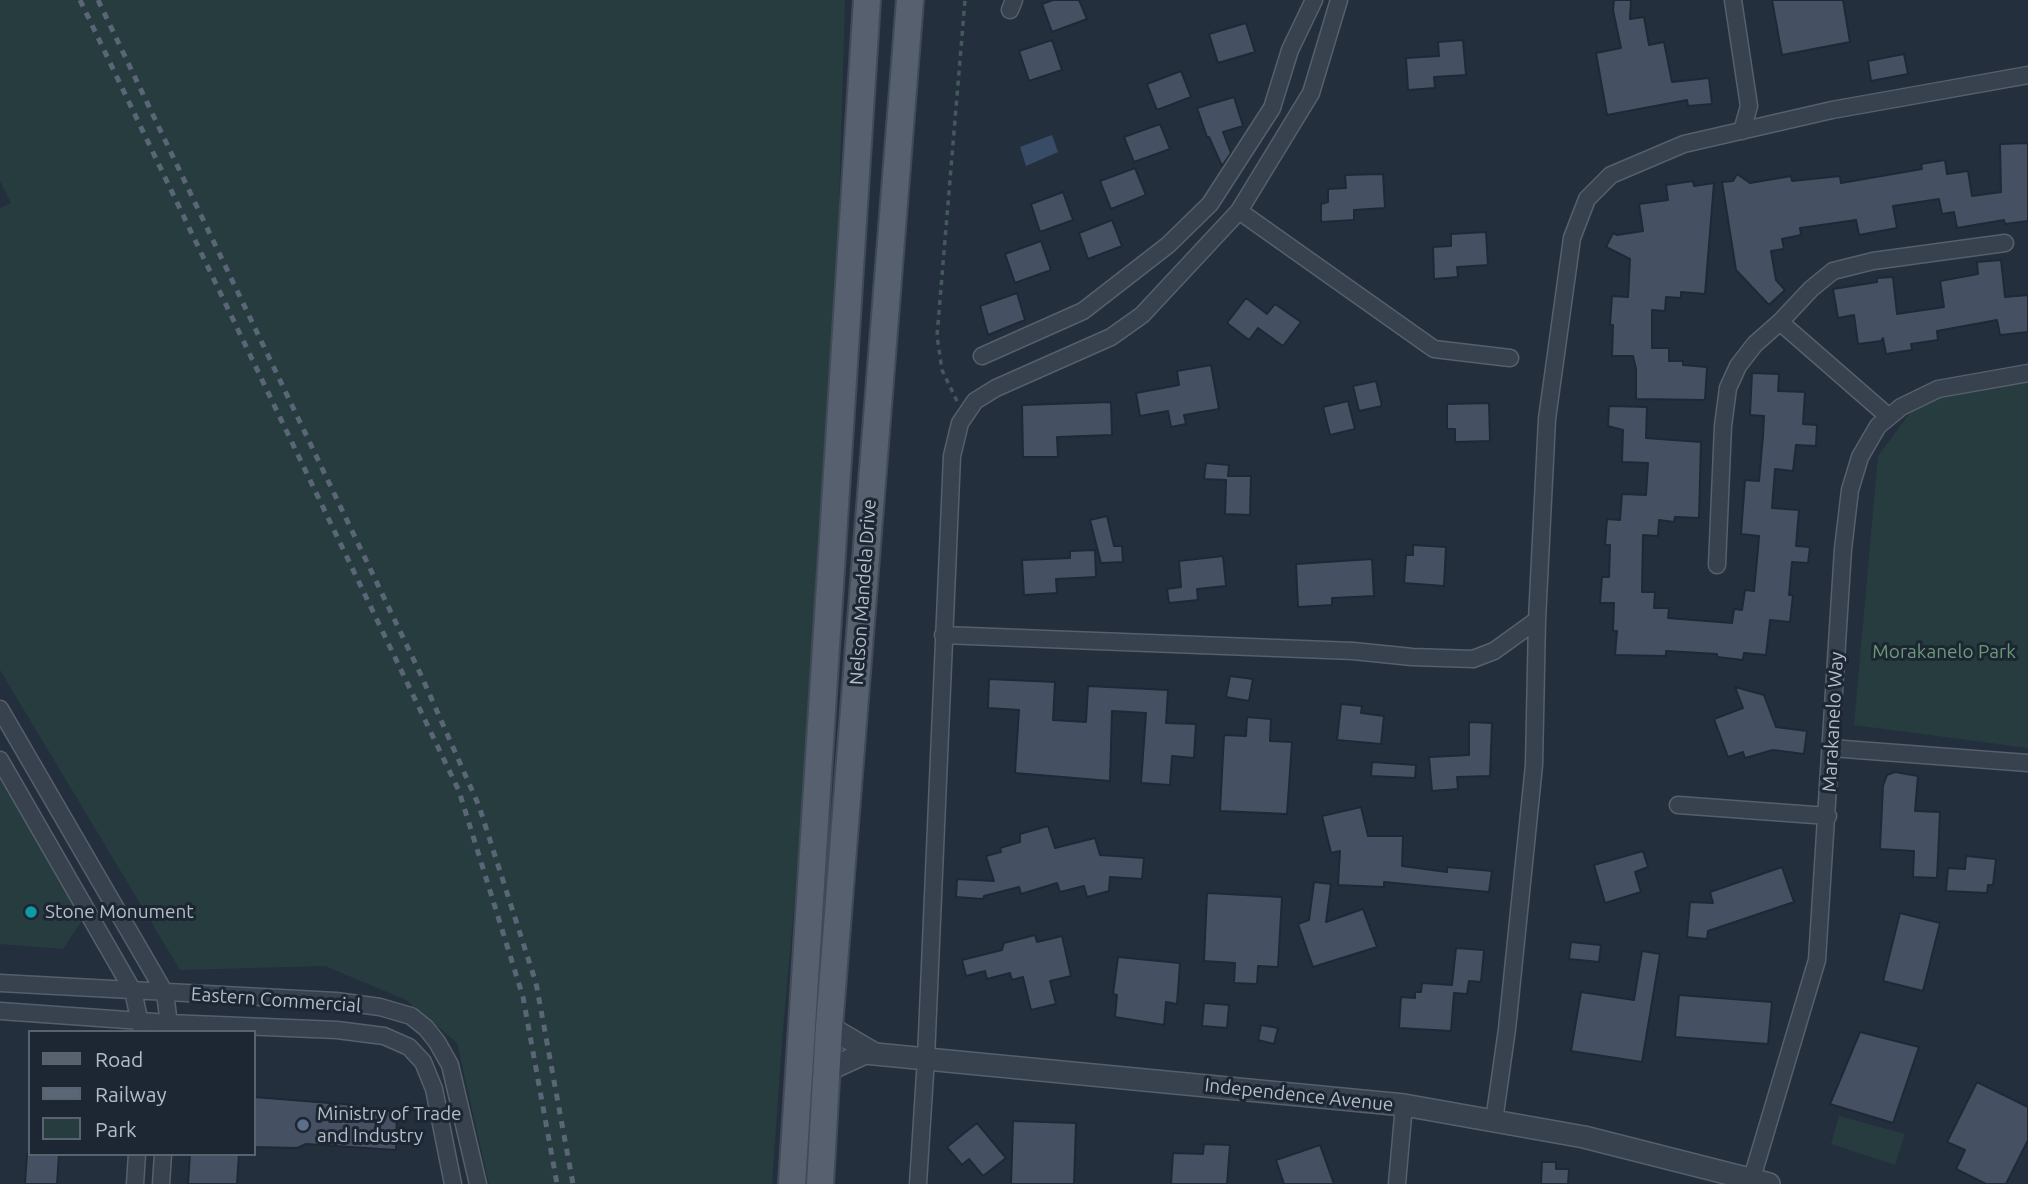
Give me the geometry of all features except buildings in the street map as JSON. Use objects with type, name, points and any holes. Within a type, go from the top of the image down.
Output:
[{"type":"main road","name":"Nelson Mandela Drive","points":[[792,1184],[867,0]]},
{"type":"main road","name":"Nelson Mandela Drive","points":[[820,1184],[829,1027],[910,0]]},
{"type":"street","points":[[982,356],[1083,311],[1168,245],[1210,204],[1272,108],[1290,50],[1314,0]]},
{"type":"street","points":[[918,1184],[926,1058],[952,456],[960,423],[975,401],[996,388],[1111,337],[1142,315],[1239,211],[1311,93],[1339,0]]},
{"type":"street","points":[[1733,0],[1749,106],[1742,131]]},
{"type":"street","points":[[1494,1121],[1507,1029],[1534,765],[1537,620],[1547,419],[1572,238],[1587,199],[1611,175],[1684,144],[1832,110],[2028,75]]},
{"type":"street","points":[[1239,211],[1434,349],[1510,358]]},
{"type":"street","points":[[1717,565],[1723,426],[1728,388],[1738,366],[1755,344],[1833,271],[1873,261],[2005,243]]},
{"type":"street","points":[[1780,322],[1889,417]]},
{"type":"street","name":"Marakanelo Way","points":[[1761,1181],[1817,960],[1843,549],[1850,490],[1860,457],[1878,426],[1901,407],[1938,389],[2028,373]]},
{"type":"street","points":[[943,635],[1353,650],[1412,657],[1473,659],[1494,651],[1537,620]]},
{"type":"street","points":[[0,709],[165,993],[169,1027]]},
{"type":"street","points":[[1831,748],[2028,763]]},
{"type":"street","points":[[0,760],[133,991],[141,1026]]},
{"type":"street","points":[[1678,805],[1828,816]]},
{"type":"street","name":"Eastern Commercial","points":[[0,983],[336,1001],[380,1007],[411,1016],[426,1028],[450,1065],[478,1184]]},
{"type":"street","name":"Eastern Commercial","points":[[0,1011],[141,1026],[337,1030],[384,1035],[409,1046],[423,1062],[435,1088],[453,1184]]},
{"type":"street","name":"Independence Avenue","points":[[829,1027],[876,1054],[1404,1105],[1584,1137],[1761,1181]]},
{"type":"street","points":[[828,1070],[865,1053],[876,1054]]},
{"type":"street","points":[[1397,1184],[1404,1105]]},
{"type":"street","points":[[135,1184],[137,1156]]},
{"type":"street","points":[[161,1184],[163,1156]]},
{"type":"path","points":[[964,0],[937,336],[942,370],[965,414]]},
{"type":"green space","points":[[0,0],[845,0],[837,277],[823,510],[772,1184],[489,1184],[457,1043],[406,1000],[325,966],[180,970],[0,670],[0,208],[11,203],[0,181]]},
{"type":"green space","name":"Morakanelo Park","points":[[2028,376],[2028,748],[1854,725],[1878,456],[1909,414],[1938,389]]},
{"type":"green space","points":[[0,777],[83,919],[63,949],[0,944]]},
{"type":"green space","points":[[1839,1116],[1905,1134],[1895,1165],[1831,1144]]},
{"type":"water","points":[[1052,135],[1058,152],[1026,166],[1020,147]]},
{"type":"railway","points":[[80,0],[459,791],[523,997],[557,1184]]},
{"type":"railway","points":[[98,0],[421,675],[479,806],[536,983],[573,1184]]},
{"type":"place","name":"Stone Monument","points":[[31,912]]},
{"type":"place","name":"Ministry of Trade and Industry","points":[[303,1125]]}]
